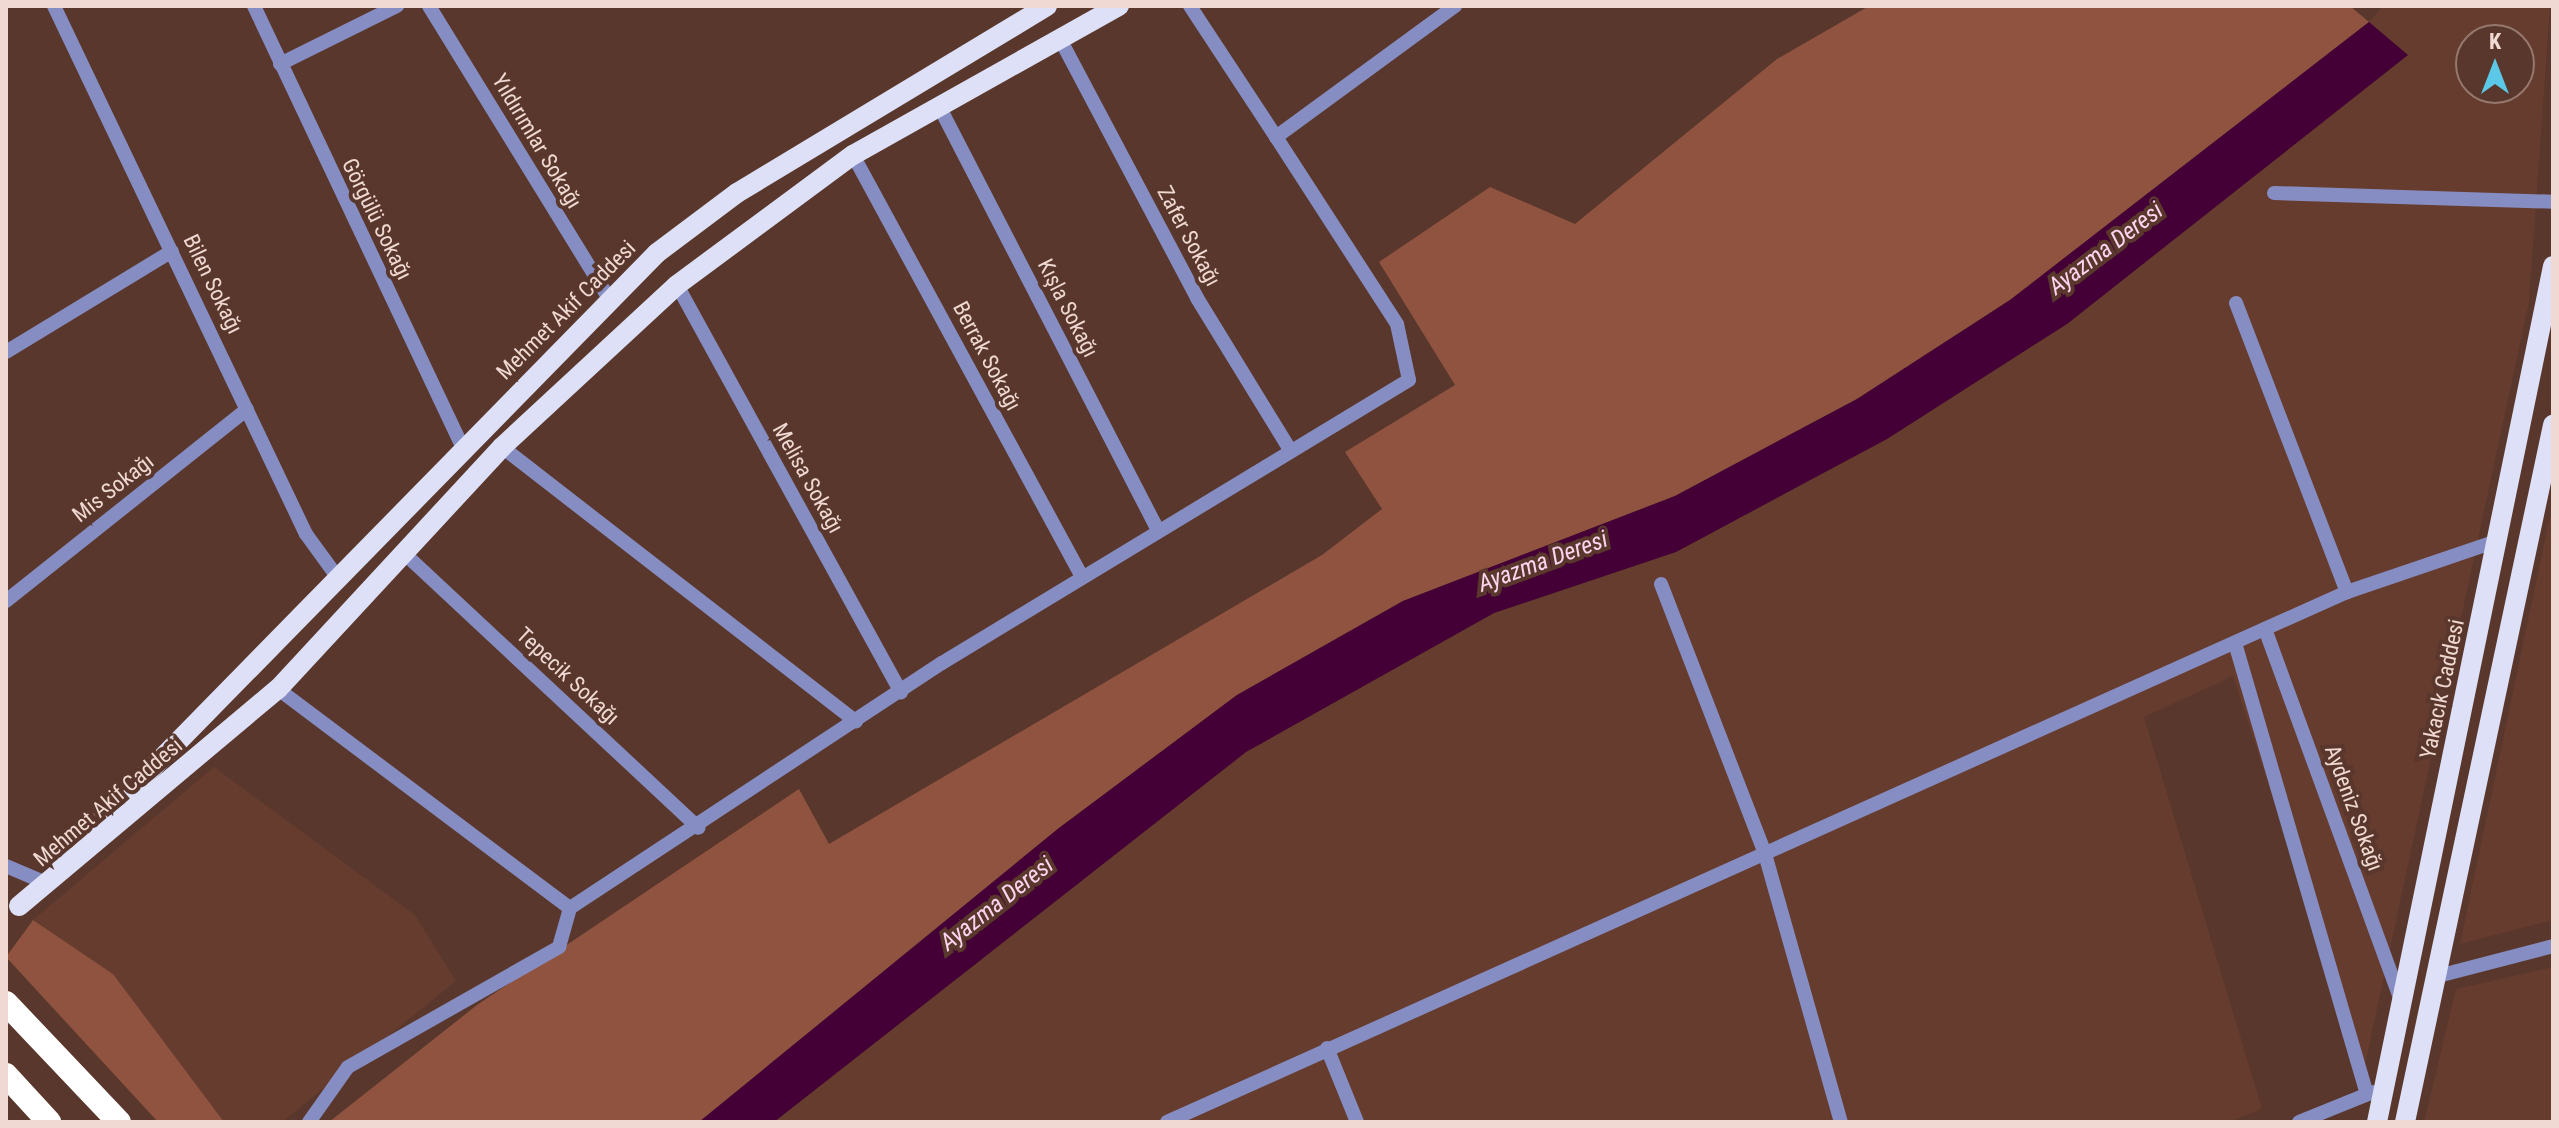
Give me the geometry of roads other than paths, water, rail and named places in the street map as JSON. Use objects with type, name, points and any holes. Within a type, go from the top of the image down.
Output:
[{"type":"highway","points":[[6,1003],[119,1122]]},
{"type":"highway","points":[[6,1075],[49,1122]]},
{"type":"main road","name":"Mehmet Akif Caddesi","points":[[12,912],[608,297],[737,193],[1047,6]]},
{"type":"main road","name":"Mehmet Akif Caddesi","points":[[12,912],[278,689],[406,555],[502,447],[677,285],[853,155],[1119,6]]},
{"type":"main road","points":[[913,88],[939,106]]},
{"type":"main road","name":"Yakacık Caddesi","points":[[2377,1122],[2376,1091],[2402,1002],[2553,266]]},
{"type":"main road","points":[[2405,1122],[2553,425]]},
{"type":"main road","points":[[463,449],[502,447]]},
{"type":"street","name":"Bilen Sokağı","points":[[54,6],[306,534],[338,578]]},
{"type":"street","name":"Görgülü Sokağı","points":[[254,6],[463,449]]},
{"type":"street","points":[[280,64],[397,6]]},
{"type":"street","name":"Yıldırımlar Sokağı","points":[[429,6],[608,297]]},
{"type":"street","points":[[309,1122],[348,1067],[559,947],[570,908],[699,828],[901,692],[1082,577],[1409,380],[1397,324],[1190,6]]},
{"type":"street","points":[[1276,137],[1455,6]]},
{"type":"street","name":"Zafer Sokağı","points":[[1059,37],[1197,298],[1290,450]]},
{"type":"street","name":"Kışla Sokağı","points":[[939,106],[1158,531]]},
{"type":"street","name":"Berrak Sokağı","points":[[853,155],[1082,577]]},
{"type":"street","points":[[2274,193],[2553,202]]},
{"type":"street","points":[[7,348],[172,251]]},
{"type":"street","name":"Melisa Sokağı","points":[[677,285],[901,692]]},
{"type":"street","points":[[2236,303],[2347,592]]},
{"type":"street","name":"Mis Sokağı","points":[[6,601],[247,409]]},
{"type":"street","points":[[502,447],[856,722]]},
{"type":"street","points":[[1167,1122],[2347,592],[2497,541]]},
{"type":"street","name":"Tepecik Sokağı","points":[[406,555],[699,828]]},
{"type":"street","points":[[1661,584],[1765,854],[1841,1122]]},
{"type":"street","name":"Aydeniz Sokağı","points":[[2265,629],[2402,1002]]},
{"type":"street","points":[[2235,643],[2376,1091],[2299,1122]]},
{"type":"street","points":[[278,689],[570,908]]},
{"type":"street","points":[[6,866],[42,881]]},
{"type":"street","points":[[2438,976],[2553,946]]},
{"type":"street","points":[[1327,1048],[1357,1122]]},
{"type":"water","name":"Ayazma Deresi","points":[[2369,22],[2408,55],[2067,324],[1887,439],[1676,552],[1494,613],[1246,752],[774,1122],[699,1122],[1059,828],[1237,695],[1403,601],[1675,496],[1857,399],[2010,300]]}]
